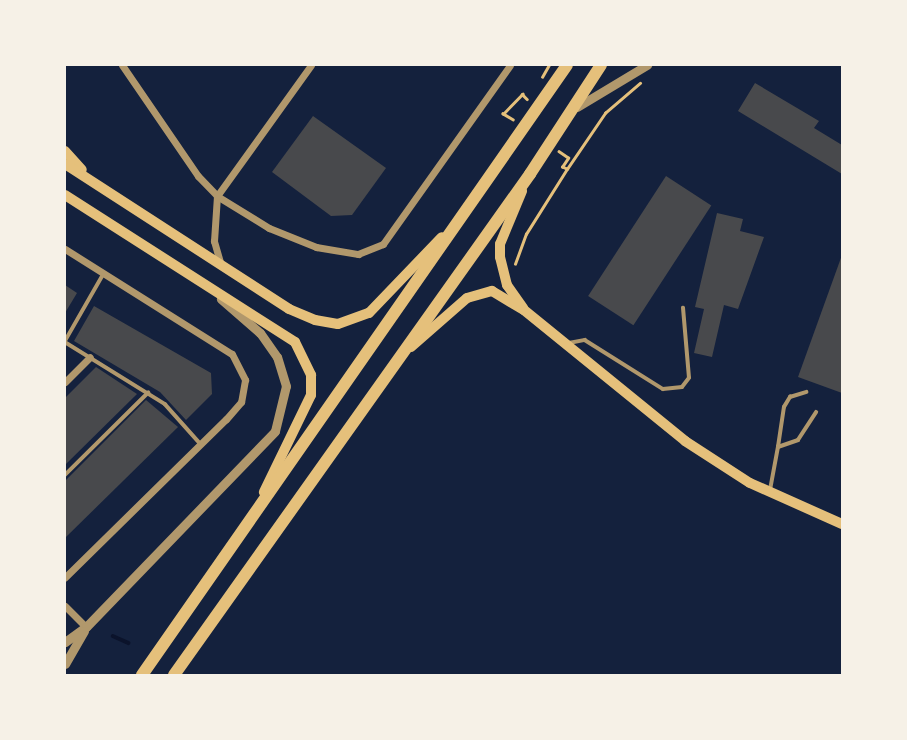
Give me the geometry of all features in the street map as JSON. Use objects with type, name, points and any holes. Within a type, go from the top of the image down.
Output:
[{"type":"highway","points":[[142,675],[567,65]]},
{"type":"highway","points":[[174,675],[530,174],[601,65]]},
{"type":"main road","points":[[65,151],[94,182]]},
{"type":"main road","points":[[65,163],[289,309],[315,320],[352,322],[369,313],[466,212]]},
{"type":"main road","points":[[524,310],[507,285],[500,243],[530,174]]},
{"type":"main road","points":[[65,195],[295,342],[310,375],[305,413],[244,531]]},
{"type":"main road","points":[[404,354],[475,293],[492,291],[524,310],[685,441],[770,492],[842,524]]},
{"type":"street","points":[[122,65],[198,176],[217,196],[269,228],[316,247],[358,254],[383,244],[510,65]]},
{"type":"street","points":[[220,262],[214,241],[217,196],[312,65]]},
{"type":"street","points":[[573,110],[647,65]]},
{"type":"street","points":[[65,249],[232,354],[245,380],[241,402],[65,577]]},
{"type":"street","points":[[65,642],[86,627],[262,448],[282,415],[286,386],[277,357],[260,333],[204,284]]},
{"type":"street","points":[[65,382],[90,357]]},
{"type":"street","points":[[65,606],[86,627]]},
{"type":"street","points":[[65,664],[86,627]]},
{"type":"lane","points":[[104,274],[65,341],[148,393],[201,444]]},
{"type":"lane","points":[[567,344],[585,340],[663,389],[682,387],[689,377],[683,308]]},
{"type":"lane","points":[[770,492],[784,407],[790,397],[806,392]]},
{"type":"lane","points":[[65,475],[148,393]]},
{"type":"lane","points":[[778,447],[798,440],[816,412]]},
{"type":"path","points":[[514,121],[503,114],[522,94],[528,99],[549,65]]},
{"type":"path","points":[[507,285],[526,233],[567,169],[605,113],[640,83]]},
{"type":"path","points":[[558,151],[568,158],[562,167],[567,169]]},
{"type":"building","points":[[755,83],[819,121],[814,128],[842,145],[842,174],[738,111]]},
{"type":"building","points":[[313,116],[386,168],[352,215],[331,216],[272,172]]},
{"type":"building","points":[[666,176],[711,205],[633,325],[588,296]]},
{"type":"building","points":[[717,213],[743,219],[740,231],[764,237],[738,309],[724,305],[712,357],[694,353],[704,309],[695,307]]},
{"type":"building","points":[[842,255],[842,393],[798,377]]},
{"type":"building","points":[[65,285],[77,293],[65,313]]},
{"type":"building","points":[[94,306],[211,373],[212,394],[186,420],[160,392],[74,341]]},
{"type":"building","points":[[96,367],[137,394],[65,465],[65,398]]},
{"type":"building","points":[[146,400],[178,427],[65,538],[65,481]]},
{"type":"waterway","points":[[113,636],[129,643]]}]
